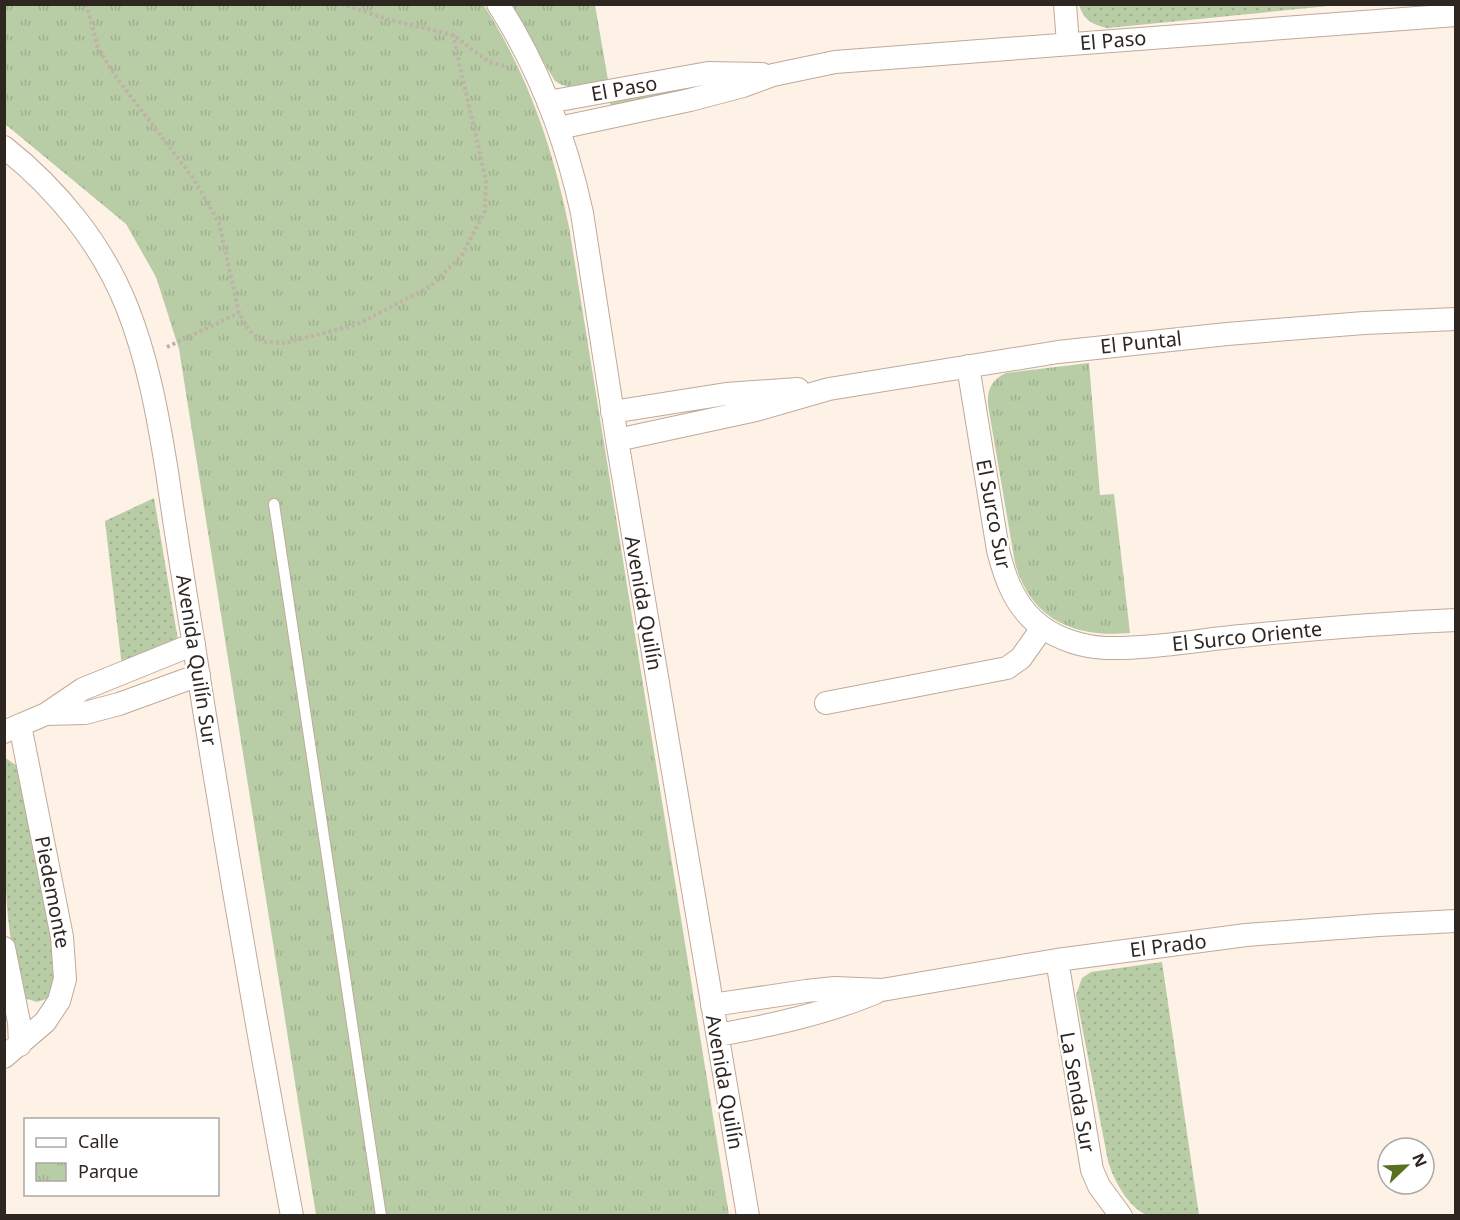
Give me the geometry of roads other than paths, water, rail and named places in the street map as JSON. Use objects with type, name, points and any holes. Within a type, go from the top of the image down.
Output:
[{"type":"street","name":"Avenida Quilín","points":[[498,4],[548,102],[575,182],[582,213],[612,412],[748,1215]]},
{"type":"street","points":[[1065,4],[1068,44]]},
{"type":"street","name":"El Paso","points":[[558,128],[707,95],[772,75],[835,62],[1068,44],[1403,11],[1455,15]]},
{"type":"street","name":"El Paso","points":[[548,102],[708,74],[733,72],[772,75]]},
{"type":"street","name":"Avenida Quilín Sur","points":[[4,147],[43,180],[87,236],[114,279],[127,306],[144,357],[160,427],[268,1088],[292,1215]]},
{"type":"street","name":"El Puntal","points":[[612,412],[761,391],[829,388],[1087,348],[1317,327],[1455,319]]},
{"type":"street","name":"El Surco Sur","points":[[968,366],[998,550],[1004,572],[1020,604],[1030,618],[1042,628]]},
{"type":"street","name":"El Puntal","points":[[617,440],[756,410],[829,388]]},
{"type":"street","name":"El Surco Oriente","points":[[1042,628],[1072,642],[1105,648],[1343,626],[1455,620]]},
{"type":"street","points":[[826,703],[1006,668],[1021,658],[1042,628]]},
{"type":"street","name":"Piedemonte","points":[[12,1051],[40,1028],[54,1011],[63,991],[66,967],[62,937],[12,729],[46,714],[83,689],[194,644]]},
{"type":"street","name":"Piedemonte","points":[[46,714],[86,714],[199,675]]},
{"type":"street","name":"El Prado","points":[[712,1005],[806,990],[835,988],[882,990],[1057,960],[1246,935],[1455,921]]},
{"type":"street","name":"Piedemonte","points":[[4,948],[19,1023],[12,1051]]},
{"type":"street","name":"La Senda Sur","points":[[1057,960],[1092,1170],[1099,1186],[1121,1215]]},
{"type":"street","name":"El Prado","points":[[718,1035],[807,1017],[843,1006],[882,990]]},
{"type":"lane","points":[[274,504],[381,1215]]}]
